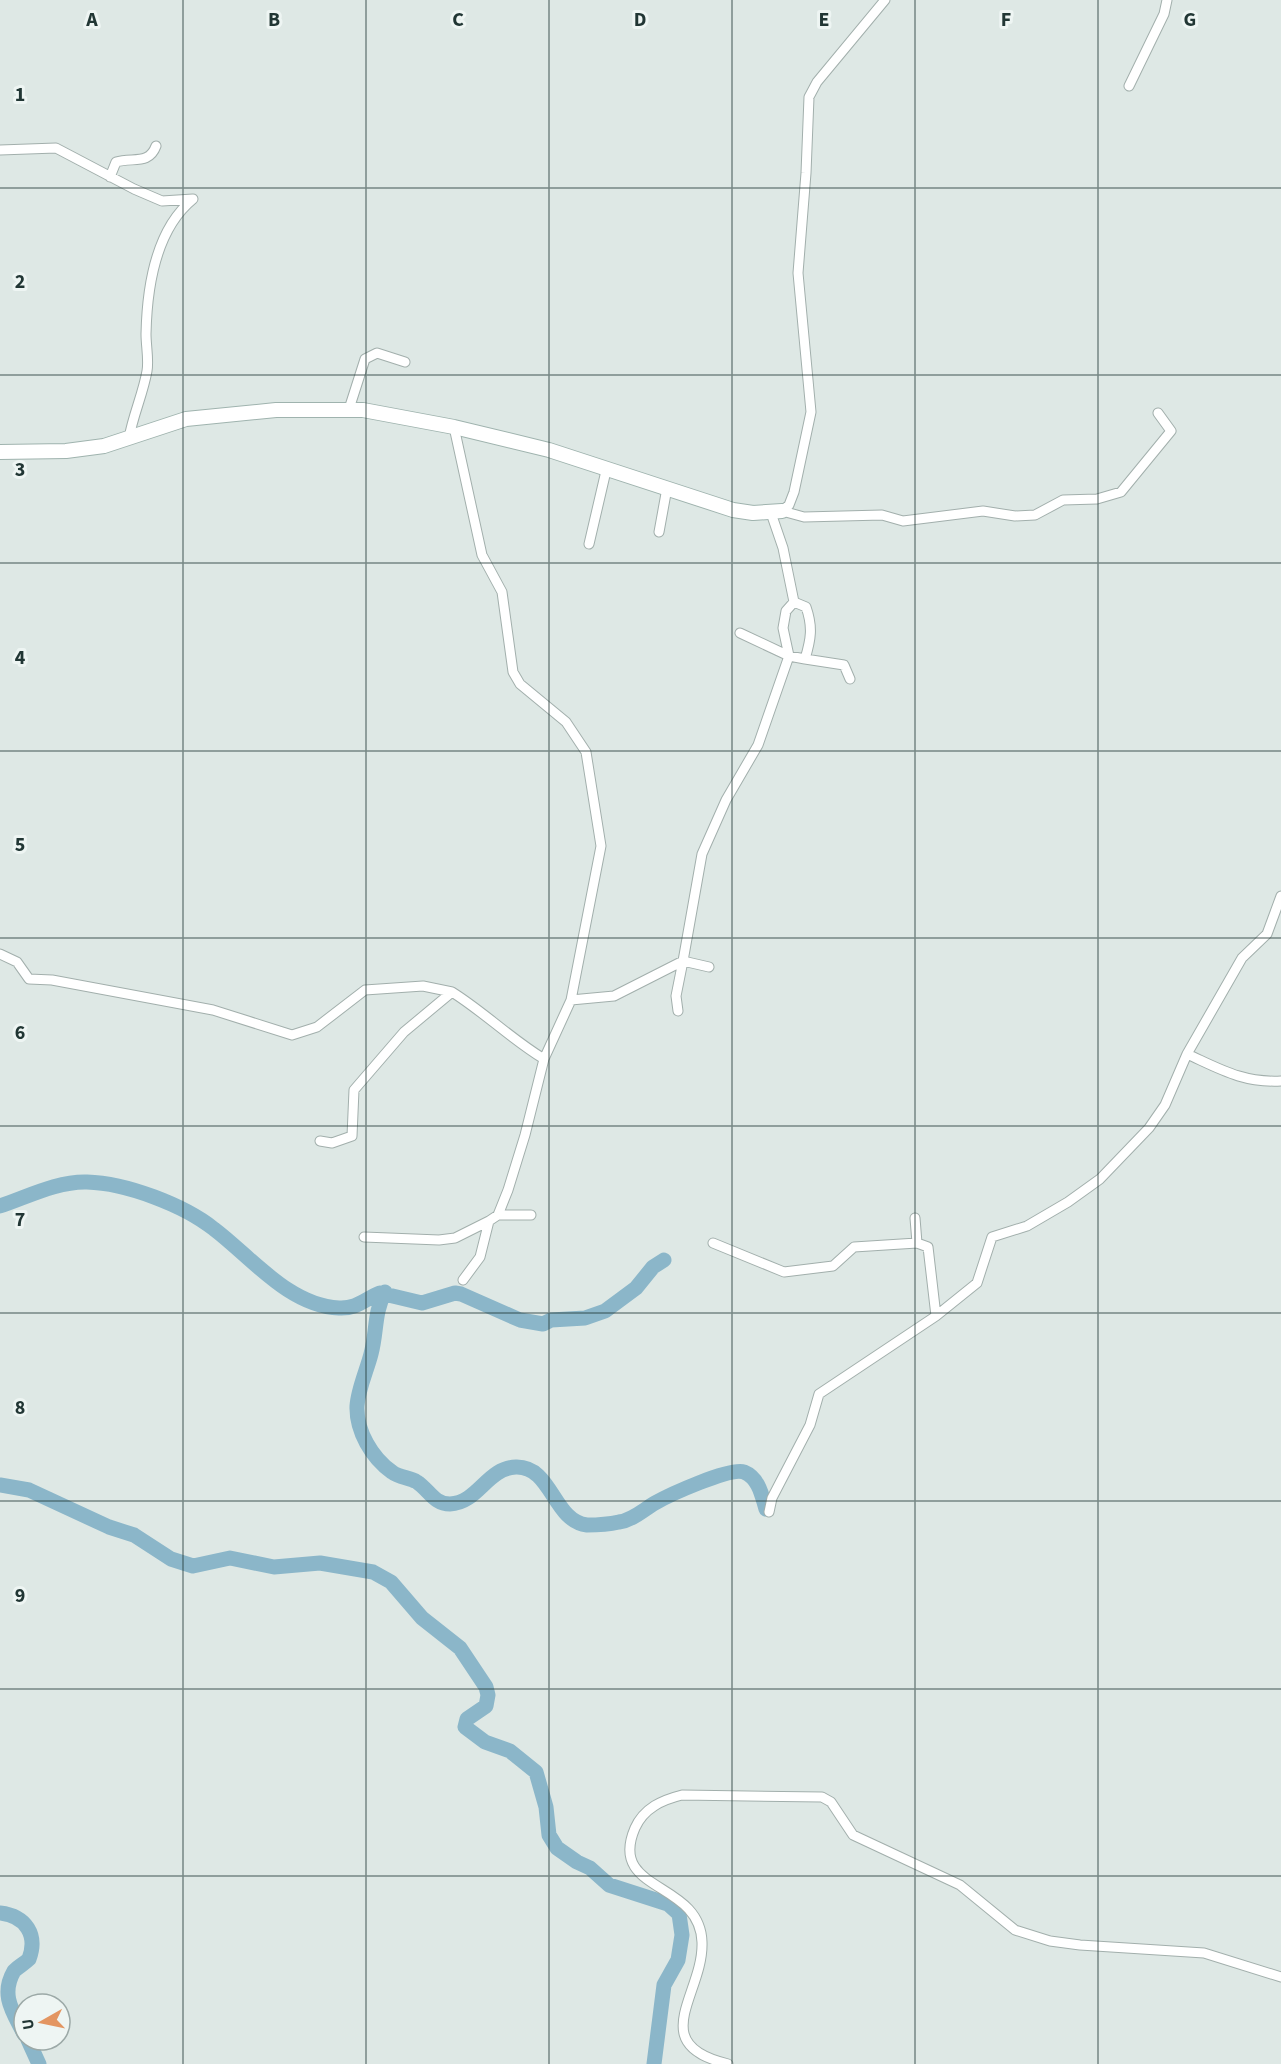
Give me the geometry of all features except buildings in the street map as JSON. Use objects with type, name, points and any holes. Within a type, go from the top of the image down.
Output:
[{"type":"street","points":[[777,512],[789,505],[794,492],[811,412],[798,273],[806,173],[808,97],[817,82],[885,0]]},
{"type":"street","points":[[1129,86],[1164,14],[1167,0]]},
{"type":"street","points":[[110,177],[116,162],[148,158],[153,155],[156,146]]},
{"type":"street","points":[[0,150],[56,148],[162,201],[171,208],[174,217]]},
{"type":"street","points":[[129,438],[133,415],[148,370],[147,324],[154,267],[174,217],[193,199],[162,201]]},
{"type":"street","points":[[349,409],[364,359],[377,353],[405,362]]},
{"type":"street","points":[[0,452],[72,451],[104,446],[186,419],[276,410],[349,409],[382,412],[549,450],[606,471],[733,510],[804,516],[882,515],[903,521],[983,511],[1024,516],[1041,513],[1063,500],[1097,499],[1113,495],[1128,487],[1171,431],[1158,412]]},
{"type":"street","points":[[454,427],[482,555],[502,592],[513,672],[520,684],[566,722],[586,752],[601,835],[601,846],[571,1000],[544,1059],[525,1135],[498,1215]]},
{"type":"street","points":[[589,544],[606,471]]},
{"type":"street","points":[[659,532],[667,488]]},
{"type":"street","points":[[777,512],[794,602]]},
{"type":"street","points":[[678,1011],[676,996],[702,854],[726,800],[758,745],[789,656],[783,628],[786,611],[794,602]]},
{"type":"street","points":[[794,602],[806,607],[811,626],[812,636],[805,659]]},
{"type":"street","points":[[740,633],[789,656],[844,665],[850,679]]},
{"type":"street","points":[[769,1512],[772,1498],[810,1425],[819,1394],[936,1316],[976,1283],[990,1241],[995,1235],[1027,1226],[1068,1202],[1101,1179],[1129,1150],[1165,1105],[1187,1054],[1245,952],[1267,934],[1281,896]]},
{"type":"street","points":[[0,954],[17,962],[26,976],[33,981],[52,980],[213,1010],[292,1035],[317,1027],[364,990],[423,986],[452,992],[474,1005],[522,1046],[544,1059]]},
{"type":"street","points":[[571,1000],[614,996],[683,961],[709,967]]},
{"type":"street","points":[[320,1141],[332,1143],[352,1136],[355,1119],[354,1090],[404,1032],[452,992]]},
{"type":"street","points":[[1187,1054],[1245,1079],[1281,1081]]},
{"type":"street","points":[[364,1237],[439,1240],[455,1238],[498,1215],[531,1215]]},
{"type":"street","points":[[915,1218],[917,1243]]},
{"type":"street","points":[[463,1280],[480,1257],[489,1221]]},
{"type":"street","points":[[713,1243],[784,1272],[833,1266],[854,1247],[917,1243],[928,1246],[936,1316]]},
{"type":"street","points":[[728,2064],[709,2060],[699,2054],[689,2046],[682,2033],[688,1998],[702,1959],[702,1940],[698,1922],[689,1907],[640,1876],[633,1866],[630,1853],[631,1838],[638,1821],[650,1808],[667,1798],[682,1795],[822,1797],[831,1802],[853,1835],[960,1885],[1015,1930],[1050,1941],[1080,1945],[1204,1953],[1281,1977]]},
{"type":"waterway","points":[[0,1206],[43,1190],[76,1182],[102,1183],[136,1191],[171,1204],[202,1220],[271,1278],[303,1299],[339,1308],[356,1305],[380,1293],[422,1303],[455,1293],[520,1320],[543,1324],[551,1320],[585,1318],[605,1311],[636,1288],[653,1267],[664,1260]]},
{"type":"waterway","points":[[385,1292],[379,1307],[373,1346],[358,1400],[359,1425],[372,1452],[385,1466],[395,1474],[417,1482],[440,1502],[450,1504],[460,1502],[476,1492],[497,1473],[516,1467],[528,1469],[538,1475],[567,1514],[587,1525],[607,1524],[629,1519],[686,1488],[737,1472],[744,1472],[753,1478],[766,1509]]},
{"type":"waterway","points":[[0,1485],[29,1490],[109,1527],[134,1535],[171,1559],[193,1566],[230,1558],[274,1567],[320,1563],[373,1572],[391,1582],[422,1618],[460,1648],[486,1687],[488,1695],[486,1706],[467,1719],[465,1727],[485,1742],[510,1751],[536,1772],[546,1807],[549,1835],[557,1848],[590,1868],[609,1885],[668,1904],[679,1914],[682,1935],[678,1960],[664,1985],[654,2064]]},
{"type":"waterway","points":[[0,1913],[17,1918],[23,1923],[28,1928],[32,1942],[29,1959],[14,1971],[10,1980],[8,1996],[12,2011]]},
{"type":"waterway","points":[[34,2052],[39,2064]]}]
